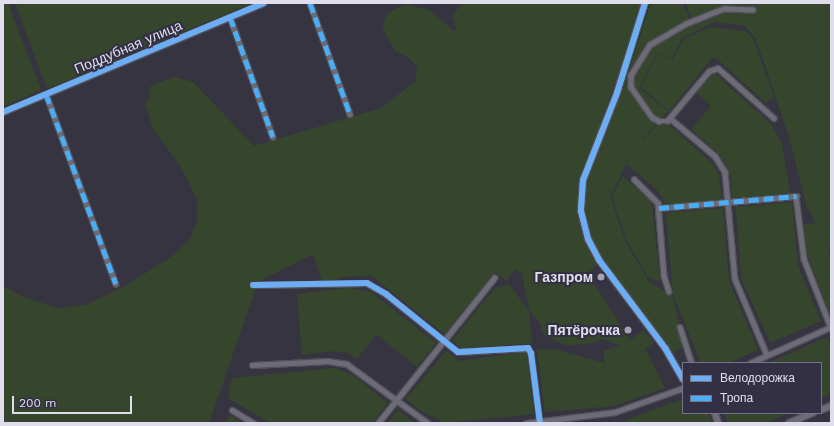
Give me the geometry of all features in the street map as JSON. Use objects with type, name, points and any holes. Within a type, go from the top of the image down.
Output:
[{"type":"street","name":"Поддубная улица","points":[[3,112],[263,3]]},
{"type":"street","points":[[310,3],[350,114]]},
{"type":"street","points":[[645,3],[619,87],[583,180],[581,202],[583,222],[599,260],[682,375]]},
{"type":"street","points":[[753,10],[724,9],[686,24],[646,48],[631,76],[631,88],[640,103],[655,120],[671,119],[720,162],[728,182],[735,279],[767,355]]},
{"type":"street","points":[[230,17],[273,137]]},
{"type":"street","points":[[671,119],[709,71],[715,68],[721,70],[774,118]]},
{"type":"street","points":[[46,94],[116,284]]},
{"type":"street","points":[[634,179],[658,203],[664,276],[668,291]]},
{"type":"street","points":[[658,208],[796,196],[804,259],[831,327],[752,362]]},
{"type":"street","points":[[378,423],[494,278]]},
{"type":"street","points":[[253,285],[367,283],[386,294],[443,341],[463,353],[524,347],[531,353],[540,422]]},
{"type":"street","points":[[680,328],[692,362]]},
{"type":"street","points":[[252,365],[338,361],[354,367],[428,423]]},
{"type":"street","points":[[526,423],[614,412],[682,388]]},
{"type":"street","points":[[232,410],[254,423]]},
{"type":"street","points":[[789,423],[811,414]]},
{"type":"green space","points":[[3,3],[8,3],[41,90],[3,107]]},
{"type":"green space","points":[[15,3],[253,3],[47,89]]},
{"type":"green space","points":[[462,3],[641,3],[628,47],[580,180],[579,213],[586,240],[597,261],[597,265],[587,273],[630,340],[644,330],[654,343],[645,348],[665,388],[614,406],[545,412],[537,350],[553,349],[605,363],[603,351],[621,346],[602,339],[593,343],[568,346],[545,336],[541,330],[540,323],[530,311],[521,273],[516,269],[506,281],[495,272],[444,334],[372,276],[340,277],[340,279],[322,281],[313,254],[258,282],[209,423],[3,423],[3,286],[26,298],[59,308],[86,305],[125,286],[171,257],[189,240],[197,222],[197,200],[181,167],[153,129],[145,103],[148,101],[151,85],[175,77],[193,82],[254,146],[381,108],[416,81],[417,67],[409,58],[395,51],[382,27],[387,13],[406,4],[429,10],[454,31],[456,29],[452,16]]},
{"type":"green space","points":[[647,3],[683,3],[691,24],[724,11],[749,12],[749,3],[831,3],[831,257],[806,204],[789,137],[756,39],[745,26],[714,22],[682,38],[671,59],[658,51],[639,88],[668,111],[643,139],[641,139],[644,140],[657,125],[667,123],[712,163],[719,175],[722,199],[666,205],[659,192],[627,164],[640,137],[610,196],[626,243],[649,282],[672,295],[685,347],[672,352],[602,259],[588,231],[583,215],[585,179]]},
{"type":"green space","points":[[685,3],[748,3],[748,7],[725,7],[691,18]]},
{"type":"green space","points":[[710,27],[745,31],[753,38],[774,97],[766,103],[717,59],[712,58],[669,111],[641,87],[658,52],[672,60],[684,39]]},
{"type":"green space","points":[[713,72],[772,125],[782,144],[790,193],[732,198],[731,178],[726,165],[719,154],[691,129],[711,106],[696,93]]},
{"type":"green space","points":[[623,176],[652,202],[660,282],[648,277],[626,239],[612,196]]},
{"type":"green space","points":[[792,202],[798,266],[821,321],[770,343],[741,278],[736,207]]},
{"type":"green space","points":[[723,208],[729,281],[758,350],[730,362],[701,362],[673,295],[666,213]]},
{"type":"green space","points":[[815,223],[831,259],[831,318],[805,248],[804,224]]},
{"type":"green space","points":[[509,284],[529,311],[532,343],[462,349],[452,341],[495,288]]},
{"type":"green space","points":[[349,288],[371,292],[436,343],[417,367],[376,334],[357,359],[348,353],[336,351],[302,355],[297,294]]},
{"type":"green space","points":[[827,337],[831,345],[831,394],[822,398],[822,362],[770,362]]},
{"type":"green space","points":[[446,351],[458,361],[527,352],[534,414],[445,423],[421,411],[406,399]]},
{"type":"green space","points":[[335,368],[354,376],[388,403],[372,423],[270,423],[228,398],[232,378]]},
{"type":"green space","points":[[682,399],[682,414],[709,414],[712,423],[618,423]]},
{"type":"green space","points":[[398,410],[415,423],[388,423]]},
{"type":"green space","points":[[724,414],[786,414],[766,423],[728,423]]},
{"type":"green space","points":[[230,415],[242,423],[225,423]]},
{"type":"waterway","points":[[622,88],[649,3]]},
{"type":"marked path","points":[[310,3],[350,114]]},
{"type":"marked path","points":[[230,17],[273,137]]},
{"type":"marked path","points":[[46,94],[116,284]]},
{"type":"marked path","points":[[659,208],[796,196]]},
{"type":"cycle path","points":[[3,112],[263,3]]},
{"type":"cycle path","points":[[645,3],[617,93],[583,180],[581,211],[588,239],[599,260],[665,348],[682,377]]},
{"type":"cycle path","points":[[253,285],[367,283],[386,294],[458,352],[528,348],[531,353],[540,423]]},
{"type":"place","name":"Газпром","points":[[601,277]]},
{"type":"place","name":"Пятёрочка","points":[[628,330]]}]
